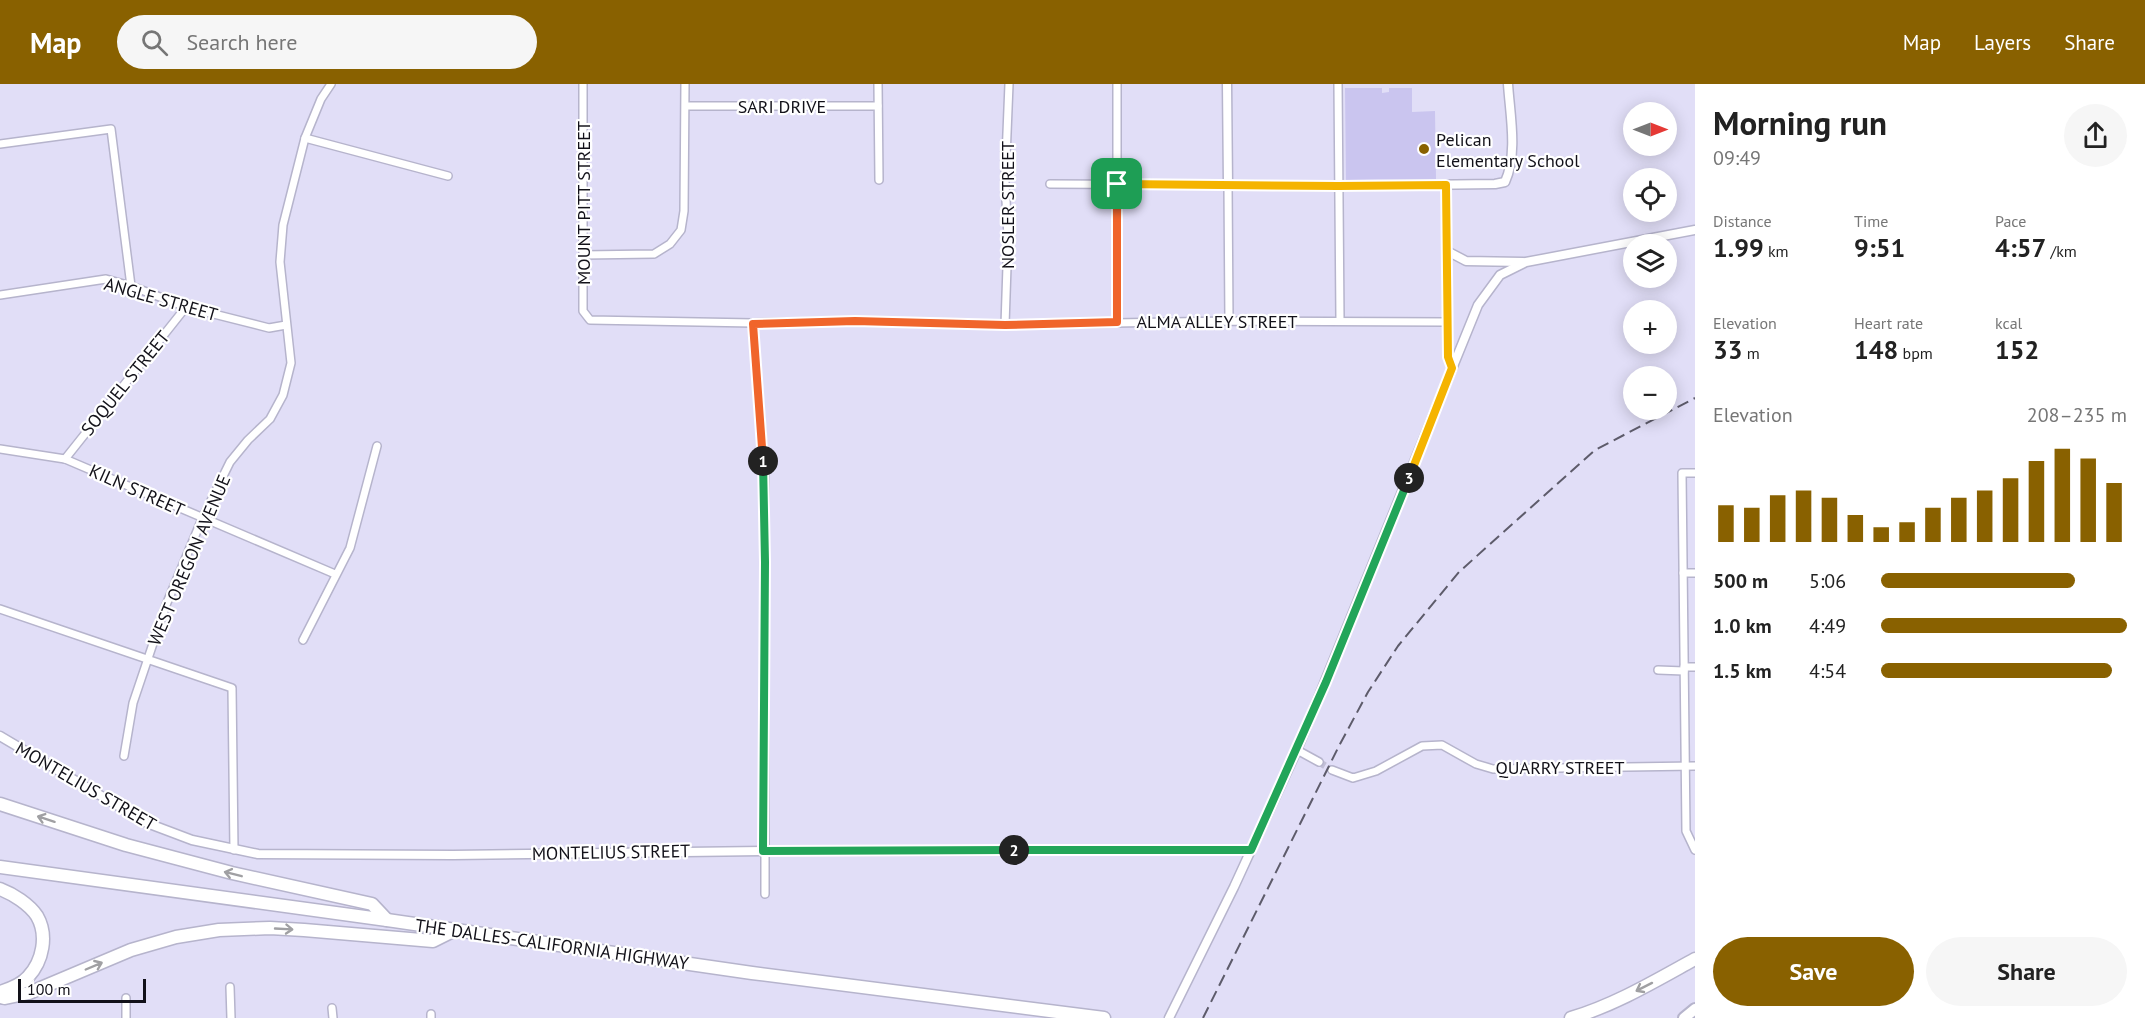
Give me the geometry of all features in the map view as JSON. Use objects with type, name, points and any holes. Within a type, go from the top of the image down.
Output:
[{"type":"highway","points":[[0,804],[126,845],[232,873],[372,904],[387,920]]},
{"type":"highway","name":"THE DALLES-CALIFORNIA HIGHWAY","points":[[0,867],[752,973],[1104,1018]]},
{"type":"highway","points":[[0,889],[28,906],[37,917],[43,935],[42,951],[36,967],[28,978],[0,992]]},
{"type":"highway","points":[[0,997],[29,993],[131,950],[176,937],[219,930],[270,928],[433,941],[455,930]]},
{"type":"highway","points":[[1571,1018],[1642,988],[1695,959]]},
{"type":"main road","points":[[1684,1018],[1695,1009]]},
{"type":"street","name":"WEST OREGON AVENUE","points":[[124,756],[133,703],[147,660],[166,605],[202,519],[230,462],[248,440],[270,419],[283,395],[291,363],[280,262],[283,225],[305,138],[321,99],[332,84]]},
{"type":"street","name":"MOUNT PITT STREET","points":[[582,84],[583,311],[590,320]]},
{"type":"street","points":[[583,255],[654,254],[670,244],[681,230],[684,211],[685,84]]},
{"type":"street","points":[[878,84],[879,180]]},
{"type":"street","name":"NOSLER STREET","points":[[1005,325],[1008,237],[1005,182],[1010,84]]},
{"type":"street","points":[[1117,84],[1117,322]]},
{"type":"street","points":[[1227,84],[1229,321]]},
{"type":"street","points":[[1338,84],[1340,320]]},
{"type":"street","points":[[1050,184],[1338,186],[1496,184],[1505,182],[1510,170],[1512,139],[1508,84]]},
{"type":"street","name":"SARI DRIVE","points":[[686,106],[878,106]]},
{"type":"street","points":[[0,144],[111,129],[131,286]]},
{"type":"street","points":[[305,138],[448,176]]},
{"type":"street","points":[[1446,185],[1448,357],[1452,368]]},
{"type":"street","points":[[1447,250],[1466,261],[1526,262],[1695,230]]},
{"type":"street","points":[[1169,1018],[1297,750],[1478,304],[1500,275],[1526,262]]},
{"type":"street","name":"ANGLE STREET","points":[[0,296],[106,279],[186,307],[269,328],[286,325]]},
{"type":"street","name":"SOQUEL STREET","points":[[65,459],[186,307]]},
{"type":"street","name":"ALMA ALLEY STREET","points":[[590,320],[753,324],[855,321],[1005,325],[1340,320],[1447,322]]},
{"type":"street","points":[[753,324],[765,477],[763,851],[765,894]]},
{"type":"street","points":[[303,640],[350,548],[377,446]]},
{"type":"street","name":"KILN STREET","points":[[0,449],[65,459],[335,574]]},
{"type":"street","points":[[1695,473],[1682,473],[1686,831],[1695,850]]},
{"type":"street","points":[[1683,573],[1695,573]]},
{"type":"street","points":[[0,609],[232,688],[234,850]]},
{"type":"street","points":[[1658,670],[1695,667]]},
{"type":"street","name":"MONTELIUS STREET","points":[[0,736],[147,823],[181,837],[234,850],[287,855],[1251,850]]},
{"type":"street","name":"QUARRY STREET","points":[[1332,770],[1353,778],[1376,771],[1422,746],[1442,745],[1476,764],[1493,769],[1695,766]]},
{"type":"street","points":[[1297,750],[1319,762]]},
{"type":"street","points":[[230,987],[231,1018]]},
{"type":"street","points":[[126,998],[126,1018]]},
{"type":"street","points":[[332,1008],[333,1018]]},
{"type":"shaded area","points":[[1345,88],[1382,88],[1382,93],[1389,92],[1389,88],[1412,88],[1412,112],[1435,111],[1436,179],[1346,180]]},
{"type":"tunnel","points":[[1319,762],[1332,770]]},
{"type":"railway","points":[[1203,1018],[1339,746],[1368,692],[1398,646],[1459,572],[1595,450],[1695,398]]},
{"type":"place","name":"Pelican Elementary School","points":[[1424,149]]},
{"type":"route","points":[[1117,184],[1446,185],[1448,357],[1452,368],[1326,682],[1251,850],[763,851],[765,477],[753,324],[855,321],[1005,325],[1117,322],[1117,184]]}]
